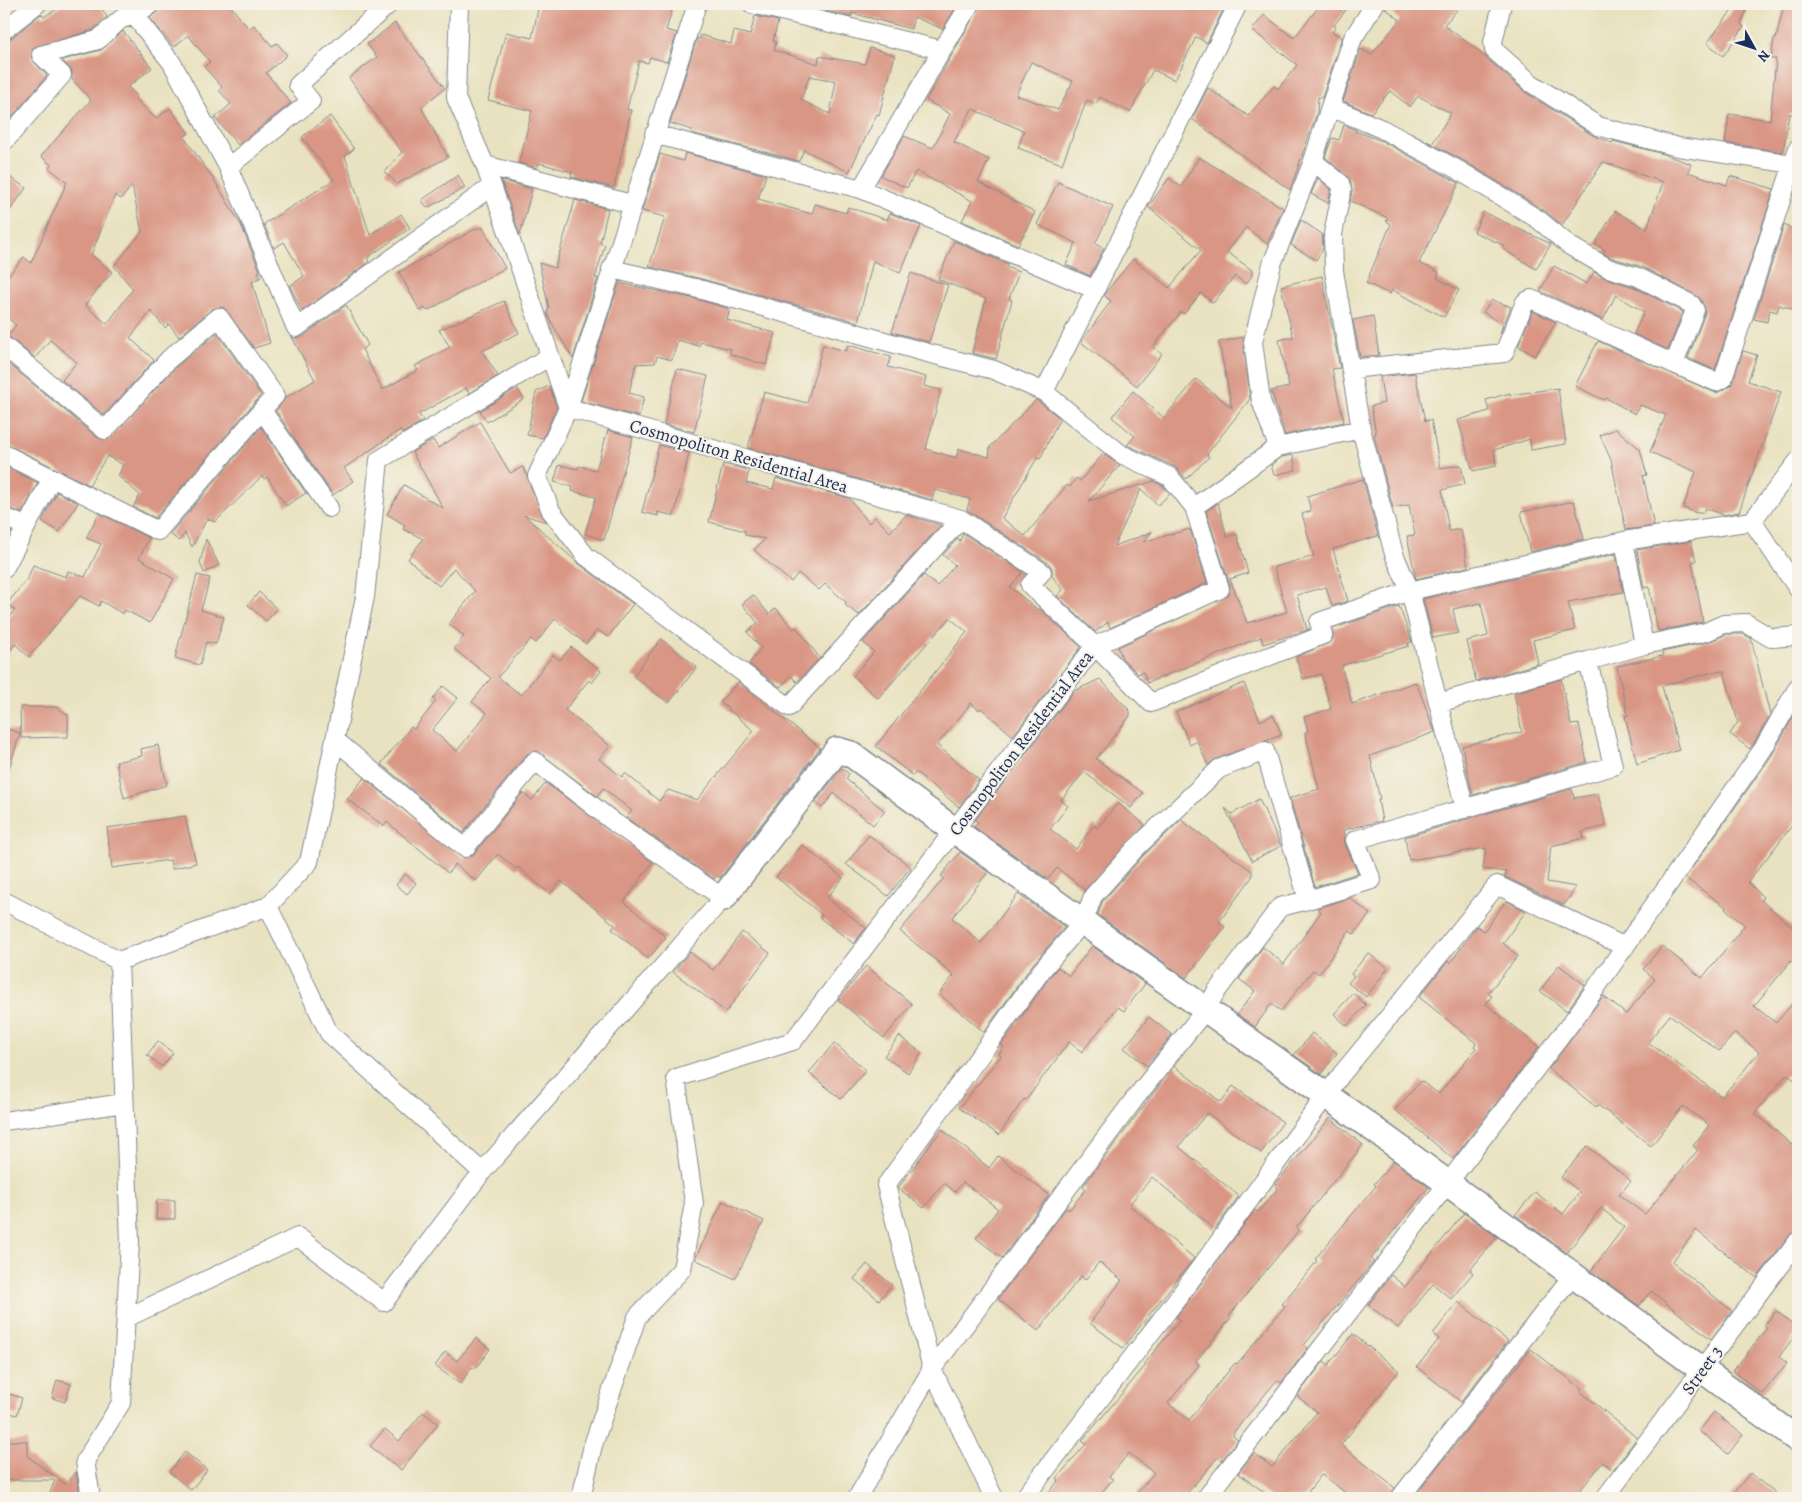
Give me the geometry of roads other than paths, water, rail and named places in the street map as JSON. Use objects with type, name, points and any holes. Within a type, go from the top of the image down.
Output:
[{"type":"street","points":[[4,30],[37,4]]},
{"type":"street","points":[[4,142],[62,75],[41,55],[98,40],[130,10],[151,4]]},
{"type":"street","points":[[228,167],[312,101],[298,85],[389,4]]},
{"type":"street","points":[[459,4],[456,98],[485,164],[568,408]]},
{"type":"street","points":[[697,4],[631,204],[568,408],[537,476],[551,511],[586,556],[790,707],[961,519]]},
{"type":"street","points":[[752,4],[942,50]]},
{"type":"street","points":[[861,189],[970,4]]},
{"type":"street","points":[[1044,392],[1238,4]]},
{"type":"street","points":[[1278,447],[1261,401],[1253,342],[1272,264],[1313,161],[1352,38],[1375,4]]},
{"type":"street","points":[[1351,370],[1504,353],[1525,302],[1531,299],[1716,382],[1723,379],[1796,156],[1678,147],[1598,126],[1531,83],[1494,50],[1493,42],[1502,4]]},
{"type":"street","points":[[130,10],[172,63],[228,167],[296,328],[492,186]]},
{"type":"street","points":[[1330,107],[1382,129],[1460,171],[1539,220],[1570,246],[1608,268],[1638,277],[1691,304],[1695,310],[1674,364]]},
{"type":"street","points":[[654,134],[861,189],[1096,290]]},
{"type":"street","points":[[1313,161],[1340,183],[1342,189],[1333,234],[1334,271],[1361,429],[1394,554],[1410,591],[1465,809]]},
{"type":"street","points":[[485,164],[631,204]]},
{"type":"street","points":[[611,269],[695,288],[994,370],[1044,392],[1121,454],[1170,477],[1194,507],[1220,588],[1095,646],[1151,703],[1323,635],[1319,622],[1410,591],[1624,541],[1752,521],[1798,461]]},
{"type":"street","points":[[4,346],[106,430],[169,360],[219,317],[275,396],[158,531],[4,454]]},
{"type":"street","points":[[4,901],[119,961],[268,906],[309,862],[365,597],[379,460],[550,356]]},
{"type":"street","name":"Cosmopoliton Residential Area","points":[[568,408],[961,519],[1042,572],[1030,585],[1095,646],[793,1041],[676,1078],[694,1203],[682,1269],[637,1317],[593,1445],[581,1498]]},
{"type":"street","points":[[262,410],[329,508]]},
{"type":"street","points":[[1194,507],[1278,447],[1361,429]]},
{"type":"street","points":[[4,569],[52,478]]},
{"type":"street","points":[[4,517],[25,526]]},
{"type":"street","points":[[1752,521],[1798,589]]},
{"type":"street","points":[[1624,541],[1644,645]]},
{"type":"street","points":[[1438,702],[1644,645],[1706,632],[1724,624],[1746,623],[1771,638],[1798,636]]},
{"type":"street","points":[[857,1498],[932,1369],[1115,1124],[1206,1009],[1216,992],[1280,907],[1372,880],[1355,840],[1613,766],[1588,661]]},
{"type":"street","points":[[1206,1498],[1577,1015],[1763,749],[1798,687]]},
{"type":"street","points":[[335,740],[465,848],[535,761],[615,823],[723,898]]},
{"type":"street","points":[[126,1318],[298,1237],[384,1302],[482,1172],[723,898],[837,750],[851,754],[954,830],[1084,921],[1326,1095],[1798,1440]]},
{"type":"street","points":[[994,1498],[932,1369],[886,1185],[1042,970],[1084,921],[1093,896],[1135,849],[1219,769],[1265,751],[1308,900]]},
{"type":"street","points":[[1024,1498],[1180,1294],[1367,1041],[1497,885],[1625,947]]},
{"type":"street","points":[[268,906],[329,1033],[482,1172]]},
{"type":"street","points":[[88,1498],[90,1491],[85,1461],[121,1403],[126,1318],[130,1242],[119,961]]},
{"type":"street","points":[[4,1122],[124,1103]]},
{"type":"street","name":"Street 3","points":[[1605,1498],[1798,1241]]},
{"type":"street","points":[[1400,1498],[1573,1275]]}]
